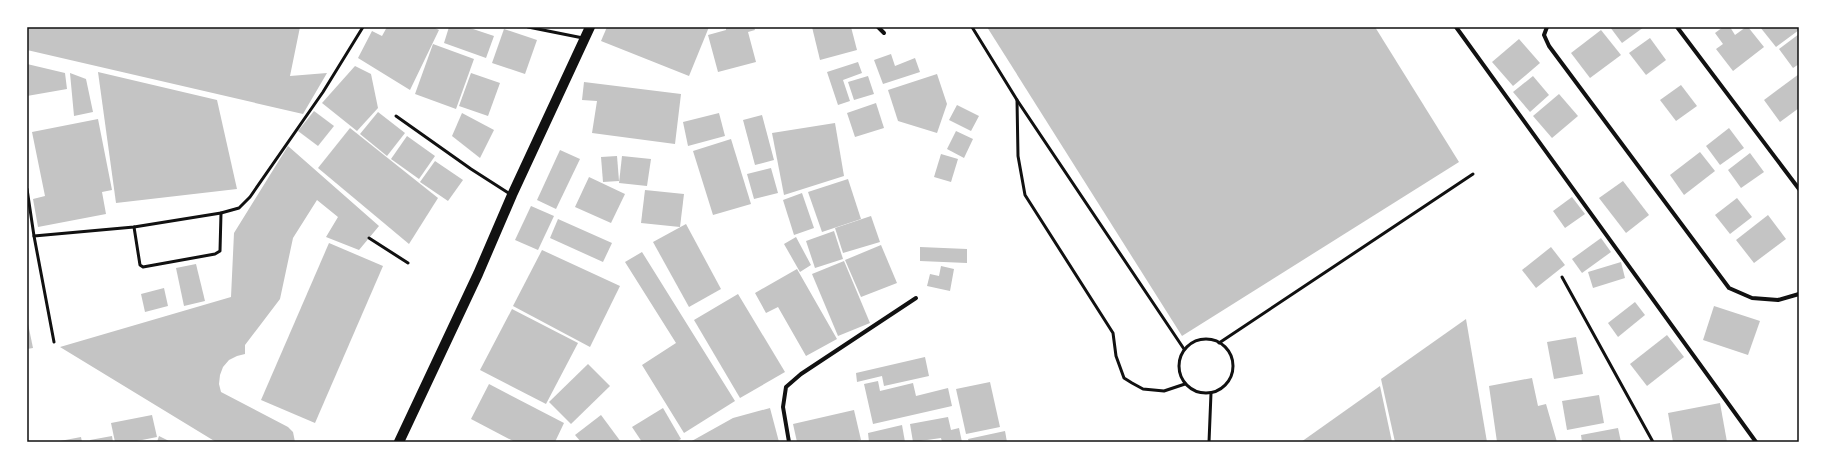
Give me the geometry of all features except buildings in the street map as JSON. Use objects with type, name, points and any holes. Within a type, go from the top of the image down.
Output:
[{"type":"main road","points":[[399,442],[478,274],[512,195],[590,27]]},
{"type":"street","points":[[878,27],[884,32]]},
{"type":"street","points":[[1456,27],[1756,442]]},
{"type":"street","points":[[1547,27],[1544,35],[1549,46],[1729,288],[1752,298],[1778,300],[1799,294]]},
{"type":"street","points":[[1677,27],[1799,189]]},
{"type":"street","points":[[789,442],[783,407],[786,387],[801,374],[916,298]]},
{"type":"lane","points":[[34,236],[134,227],[221,213],[239,208],[250,197],[323,92],[363,27]]},
{"type":"lane","points":[[528,27],[585,38]]},
{"type":"lane","points":[[972,27],[1017,100],[1184,349]]},
{"type":"lane","points":[[1017,100],[1018,156],[1026,195],[1113,333],[1116,356],[1124,378],[1143,389],[1164,391],[1184,384]]},
{"type":"lane","points":[[396,116],[471,169],[512,195]]},
{"type":"lane","points":[[1219,342],[1473,174]]},
{"type":"lane","points":[[27,189],[34,236],[54,342]]},
{"type":"lane","points":[[134,227],[140,265],[143,267],[215,254],[220,251],[221,213]]},
{"type":"lane","points":[[368,238],[408,263]]},
{"type":"lane","points":[[1562,277],[1653,442]]},
{"type":"lane","points":[[1200,339],[1210,339],[1219,342],[1229,352],[1234,366],[1232,375],[1227,384],[1220,390],[1211,393],[1201,394],[1192,390],[1184,384],[1178,367],[1180,357],[1184,349],[1191,343],[1200,339]]},
{"type":"lane","points":[[1209,442],[1211,393]]}]
